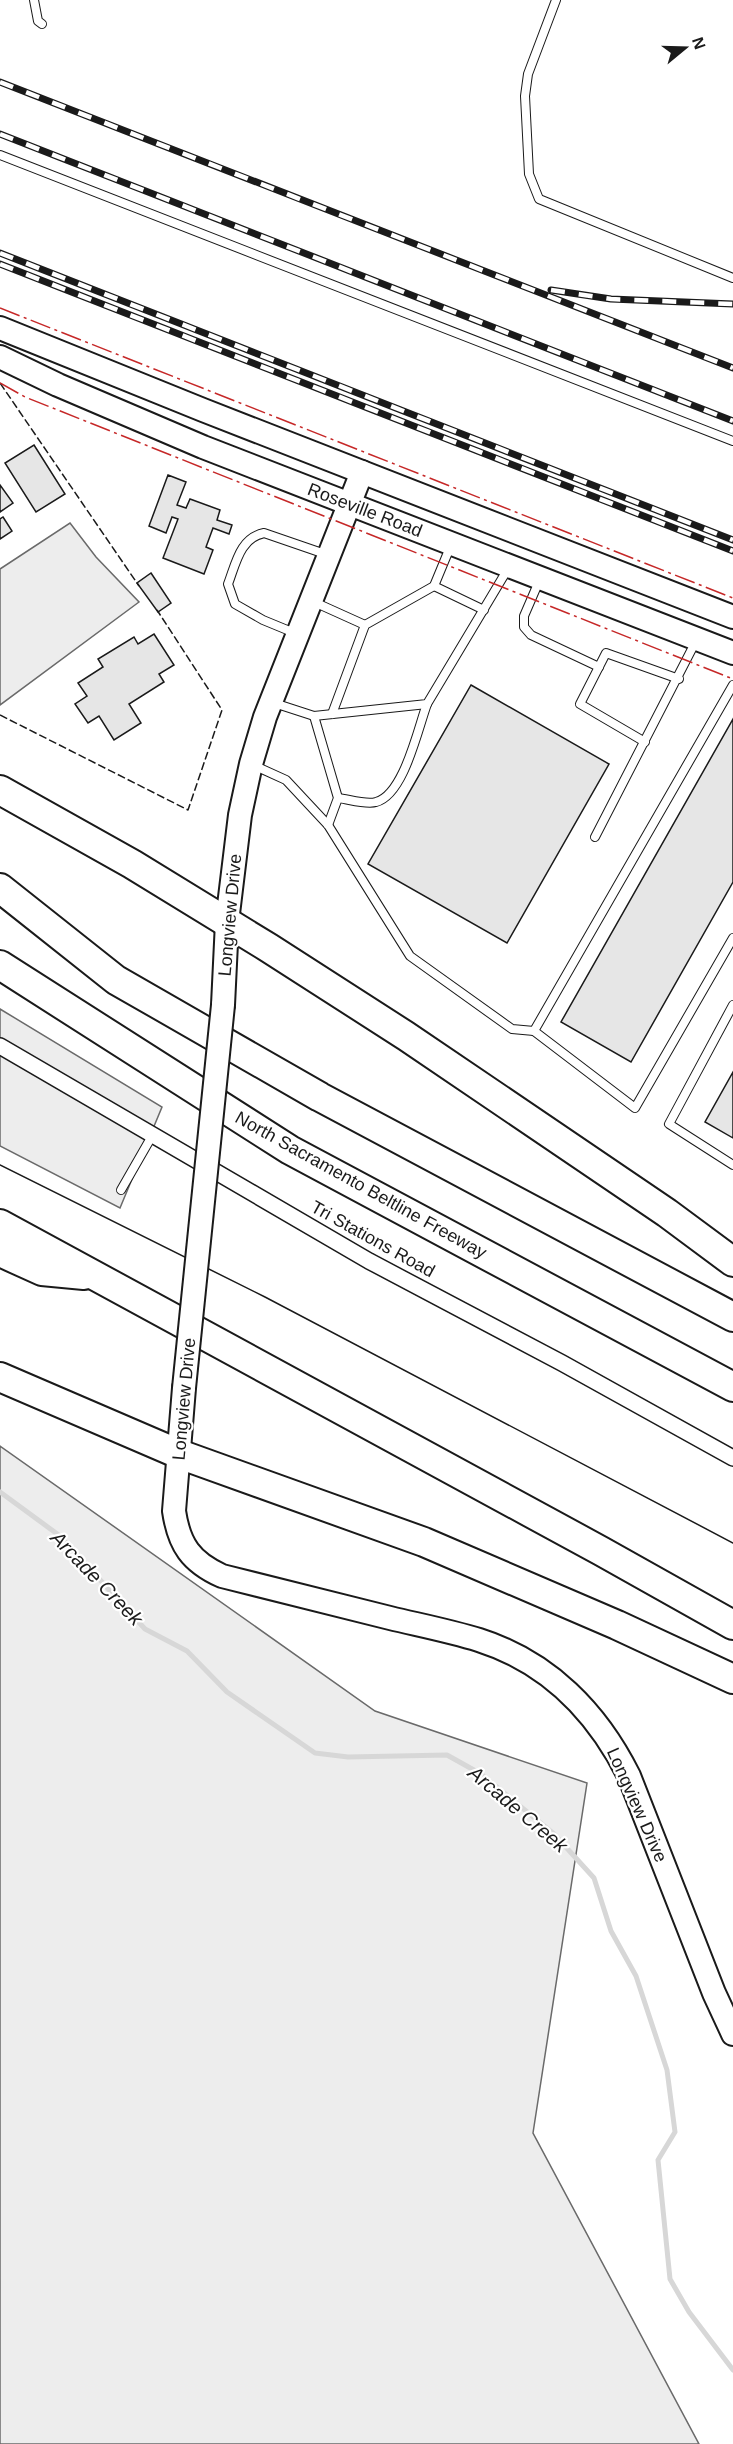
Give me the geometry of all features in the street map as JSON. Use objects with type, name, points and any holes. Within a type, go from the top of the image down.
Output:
[{"type":"highway","points":[[0,790],[132,864],[416,1043],[667,1213],[733,1262]]},
{"type":"highway","points":[[0,888],[116,980],[320,1097],[733,1317]]},
{"type":"highway","name":"North Sacramento Beltline Freeway","points":[[0,965],[291,1150],[733,1387]]},
{"type":"highway","points":[[0,1224],[733,1625]]},
{"type":"highway","points":[[0,1252],[42,1271],[98,1277]]},
{"type":"highway","points":[[0,1377],[178,1454],[424,1542],[617,1625],[733,1679]]},
{"type":"main road","name":"Roseville Road","points":[[0,328],[733,617]]},
{"type":"main road","name":"Roseville Road","points":[[0,357],[58,385],[203,447],[733,653]]},
{"type":"main road","name":"Longview Drive","points":[[362,472],[271,702],[251,764],[240,815],[227,922],[223,1005],[178,1454],[174,1511],[176,1529],[183,1545],[192,1557],[206,1569],[222,1576],[479,1640],[533,1665],[573,1696],[594,1718],[615,1749],[629,1776],[714,1994],[733,2034]]},
{"type":"street","name":"Tri Stations Road","points":[[0,1046],[369,1261],[562,1363],[733,1458]]},
{"type":"lane","points":[[34,0],[38,21],[42,24]]},
{"type":"lane","points":[[556,0],[528,74],[525,96],[529,174],[538,199],[733,278]]},
{"type":"lane","points":[[0,155],[733,441]]},
{"type":"lane","points":[[298,635],[263,620],[235,604],[228,584],[244,543],[254,535],[264,533],[330,555]]},
{"type":"lane","points":[[332,714],[364,625],[434,586],[451,543]]},
{"type":"lane","points":[[338,798],[376,802],[390,793],[403,774],[427,704],[510,566]]},
{"type":"lane","points":[[540,578],[524,616],[524,627],[531,635],[598,668]]},
{"type":"lane","points":[[434,586],[484,610]]},
{"type":"lane","points":[[311,601],[364,625]]},
{"type":"lane","points":[[595,837],[679,679],[697,640]]},
{"type":"lane","points":[[645,742],[580,704],[606,653],[679,679]]},
{"type":"lane","points":[[534,1031],[733,685]]},
{"type":"lane","points":[[271,702],[314,716],[427,704]]},
{"type":"lane","points":[[314,716],[338,798],[328,825]]},
{"type":"lane","points":[[251,764],[286,780],[328,825],[410,956],[512,1029],[534,1031],[635,1108],[733,938]]},
{"type":"lane","points":[[733,1005],[669,1124],[733,1165]]},
{"type":"lane","points":[[121,1190],[152,1136]]},
{"type":"shaded area","points":[[70,523],[96,557],[139,602],[0,705],[0,569]]},
{"type":"shaded area","points":[[0,1009],[162,1107],[120,1208],[0,1146]]},
{"type":"shaded area","points":[[0,1446],[375,1711],[587,1783],[533,2133],[699,2444],[0,2444]]},
{"type":"building","points":[[34,445],[65,494],[36,512],[5,463]]},
{"type":"building","points":[[168,475],[186,482],[177,505],[186,508],[190,499],[220,510],[217,520],[232,525],[229,534],[213,528],[206,547],[213,550],[204,574],[163,558],[178,519],[172,517],[166,533],[149,526]]},
{"type":"building","points":[[0,485],[13,503],[0,512]]},
{"type":"building","points":[[3,517],[12,531],[0,539],[0,519]]},
{"type":"building","points":[[151,573],[171,603],[158,612],[137,583]]},
{"type":"building","points":[[154,634],[174,665],[159,674],[164,682],[129,704],[141,723],[114,740],[99,716],[88,723],[75,704],[87,696],[78,683],[103,667],[98,659],[134,637],[138,644]]},
{"type":"building","points":[[471,685],[609,764],[507,943],[368,864]]},
{"type":"building","points":[[733,719],[733,882],[631,1062],[561,1022]]},
{"type":"building","points":[[733,1072],[733,1138],[705,1122]]},
{"type":"waterway","name":"Arcade Creek","points":[[0,1492],[60,1536],[145,1629],[187,1651],[227,1692],[315,1753],[348,1757],[447,1755],[481,1774],[554,1834],[594,1878],[611,1931],[636,1976],[667,2070],[675,2132],[658,2160],[670,2279],[689,2312],[733,2370]]},
{"type":"tram line","points":[[0,1165],[265,1297],[733,1543]]},
{"type":"railway","points":[[0,82],[733,368]]},
{"type":"railway","points":[[0,134],[733,421]]},
{"type":"railway","points":[[0,253],[733,540]]},
{"type":"railway","points":[[0,264],[733,551]]},
{"type":"railway","points":[[551,290],[611,299],[733,304]]},
{"type":"fence","points":[[0,383],[139,586]]},
{"type":"fence","points":[[0,715],[188,810],[222,710],[157,610]]},
{"type":"power","points":[[0,308],[733,598]]},
{"type":"power","points":[[0,383],[25,397],[733,679]]}]
